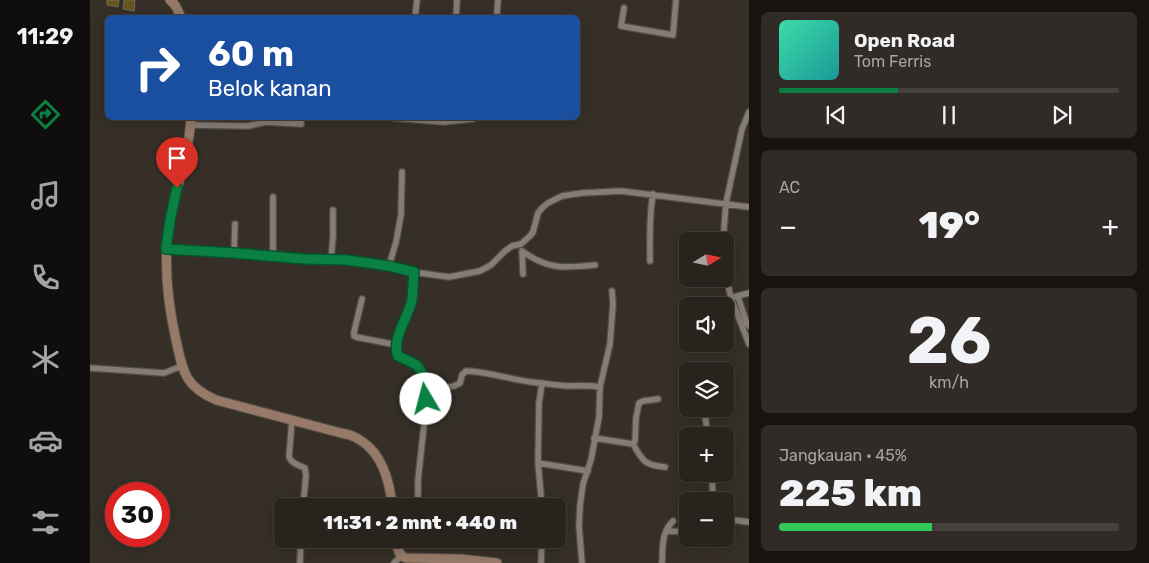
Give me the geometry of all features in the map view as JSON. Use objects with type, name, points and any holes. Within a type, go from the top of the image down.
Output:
[{"type":"street","points":[[415,15],[417,0]]},
{"type":"street","points":[[456,15],[457,0]]},
{"type":"street","points":[[497,14],[498,0]]},
{"type":"street","points":[[624,8],[621,26],[674,35],[676,0]]},
{"type":"street","points":[[173,1],[180,15]]},
{"type":"street","points":[[724,232],[726,203],[742,129],[749,112]]},
{"type":"street","points":[[301,120],[301,124],[266,122],[248,126],[191,121],[187,151],[170,220],[166,249],[168,297],[182,366],[188,380],[206,396],[358,438],[377,457],[390,487],[391,498]]},
{"type":"street","points":[[389,266],[401,215],[402,172]]},
{"type":"street","points":[[166,249],[305,259],[347,260],[449,277],[480,271],[491,265],[512,246],[521,244],[530,236],[538,213],[542,208],[562,196],[621,191],[749,206]]},
{"type":"street","points":[[650,261],[650,227],[653,194]]},
{"type":"street","points":[[273,197],[273,256]]},
{"type":"street","points":[[331,259],[333,210]]},
{"type":"street","points":[[234,253],[235,224]]},
{"type":"street","points":[[521,244],[523,274]]},
{"type":"street","points":[[522,251],[540,262],[556,267],[566,268],[595,265]]},
{"type":"street","points":[[414,272],[412,300],[396,350],[398,356],[413,363],[421,370],[424,386],[426,407],[419,470],[418,498]]},
{"type":"street","points":[[731,288],[749,344]]},
{"type":"street","points":[[582,563],[579,515],[583,484],[588,471],[598,416],[600,387],[610,344],[612,291]]},
{"type":"street","points":[[734,297],[749,293]]},
{"type":"street","points":[[734,297],[749,326]]},
{"type":"street","points":[[362,300],[354,336],[397,345]]},
{"type":"street","points":[[90,368],[164,372],[182,366]]},
{"type":"street","points":[[424,386],[454,386],[460,382],[462,375],[466,371],[566,386],[590,385],[600,387]]},
{"type":"street","points":[[541,498],[538,463],[539,403],[542,383]]},
{"type":"street","points":[[633,444],[635,441],[639,403],[658,399]]},
{"type":"street","points":[[292,420],[289,457],[293,463],[305,468],[304,498]]},
{"type":"street","points":[[594,438],[633,444]]},
{"type":"street","points":[[633,444],[642,460],[646,463],[665,466]]},
{"type":"street","points":[[538,463],[588,471]]},
{"type":"street","points":[[734,520],[749,522]]},
{"type":"street","points":[[662,563],[664,535],[673,521]]},
{"type":"street","points":[[666,531],[679,532]]},
{"type":"street","points":[[300,548],[300,563]]},
{"type":"street","points":[[398,548],[402,557]]},
{"type":"street","points":[[541,563],[542,548]]},
{"type":"street","points":[[394,563],[402,557],[441,560],[461,558],[498,563]]},
{"type":"building","points":[[107,0],[119,0],[118,7],[107,5]]},
{"type":"building","points":[[124,0],[135,0],[134,11],[123,9]]},
{"type":"route","points":[[177,188],[166,249],[305,259],[347,260],[414,272],[412,300],[396,350],[398,356],[418,366],[421,370],[426,399]]}]
